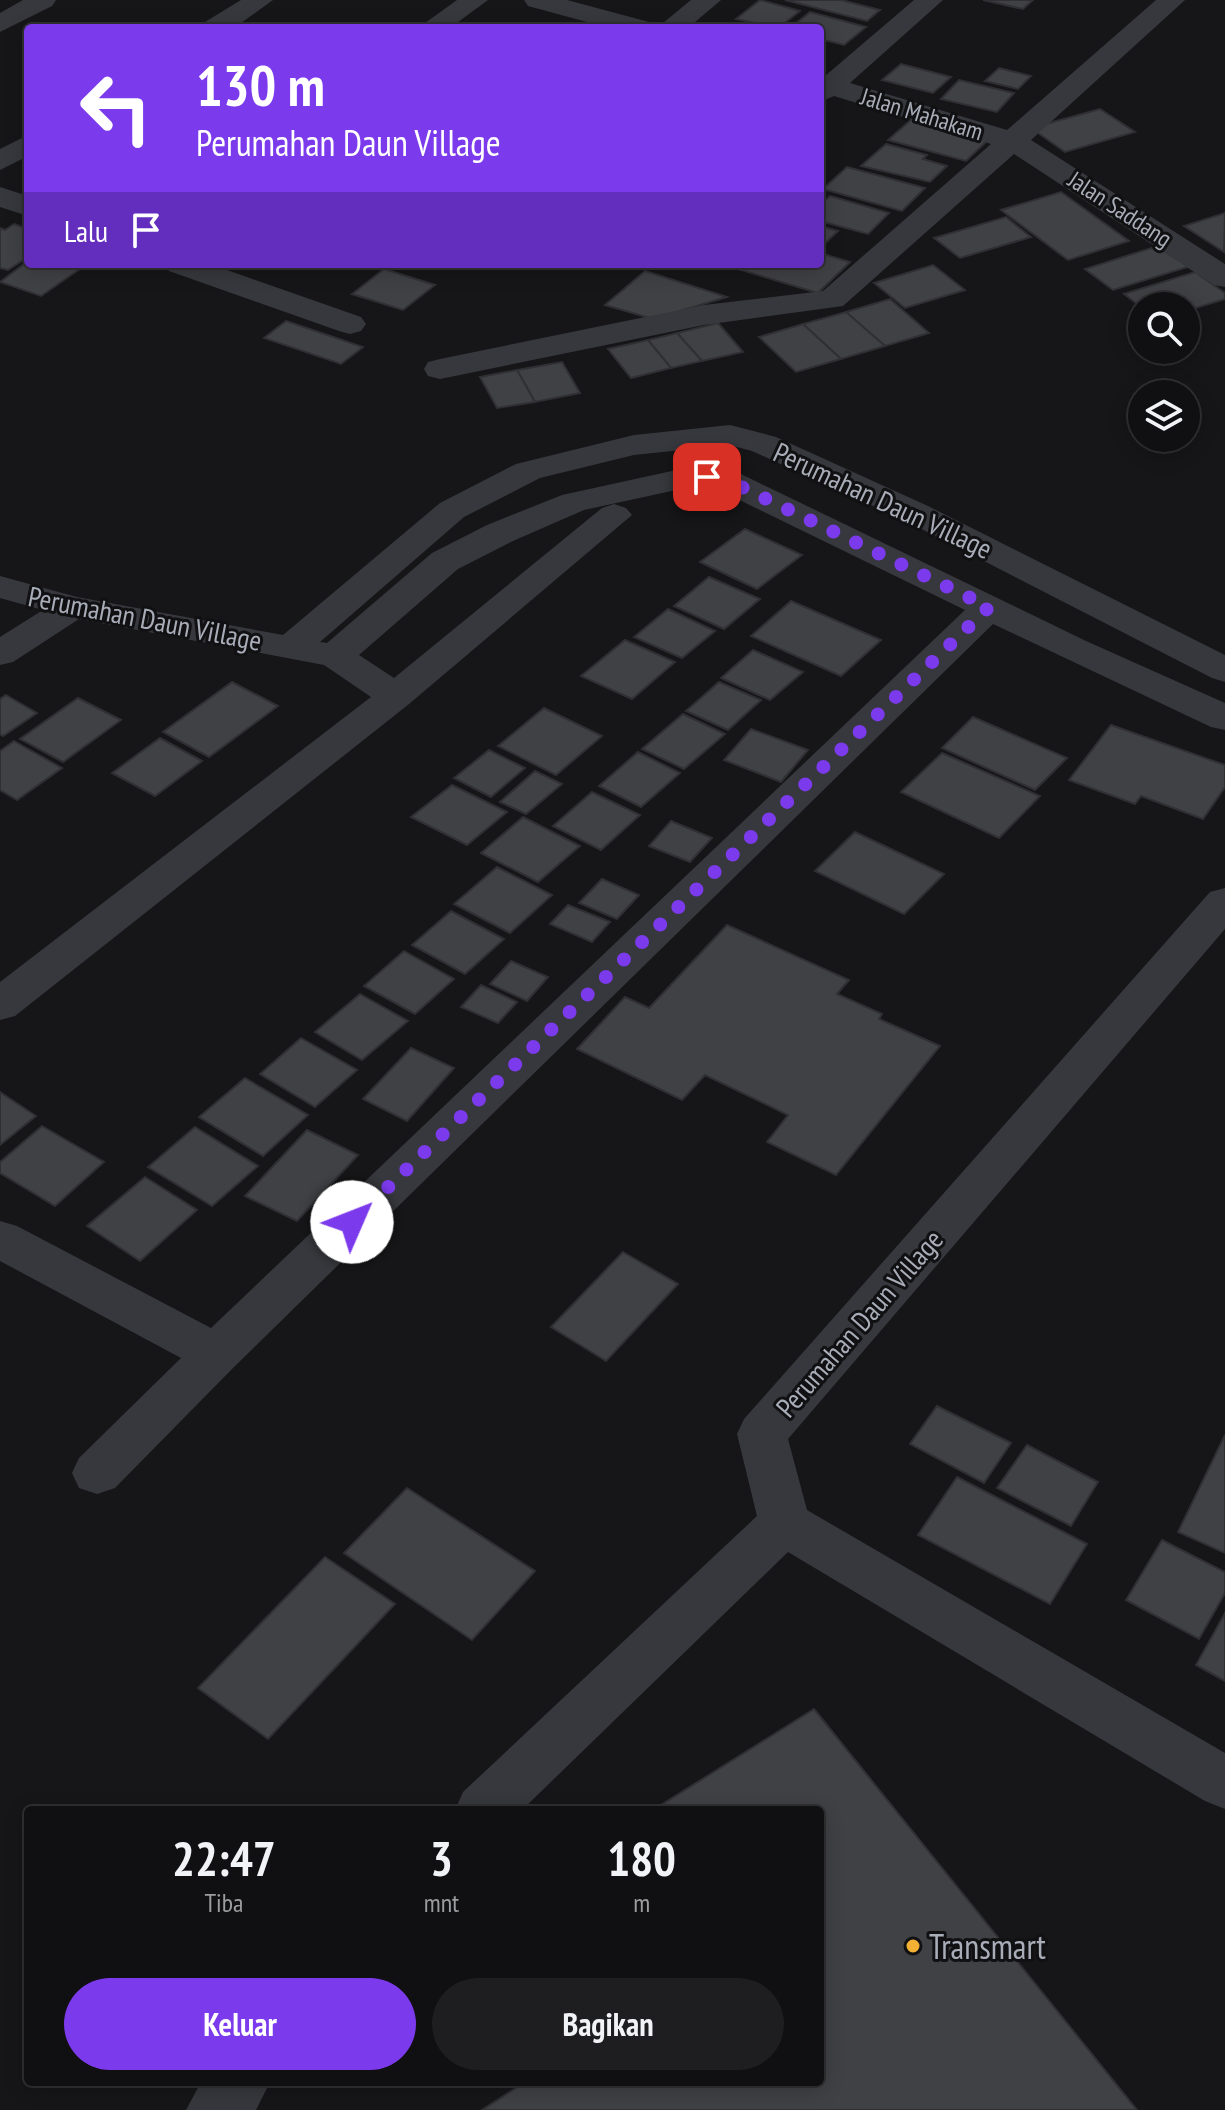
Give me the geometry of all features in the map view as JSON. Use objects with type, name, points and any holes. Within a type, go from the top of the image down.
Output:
[{"type":"street","points":[[221,24],[260,0]]},
{"type":"street","points":[[438,24],[475,0]]},
{"type":"street","points":[[537,0],[624,24]]},
{"type":"street","points":[[676,24],[708,0]]},
{"type":"street","name":"Jalan Mahakam","points":[[824,87],[930,0]]},
{"type":"street","points":[[440,369],[704,315],[832,299],[1172,0]]},
{"type":"street","points":[[0,24],[28,2]]},
{"type":"street","name":"Jalan Mahakam","points":[[824,88],[1013,141]]},
{"type":"street","name":"Jalan Saddang","points":[[1013,141],[1225,278]]},
{"type":"street","points":[[0,161],[24,146]]},
{"type":"street","points":[[0,196],[24,205]]},
{"type":"street","points":[[191,268],[350,324]]},
{"type":"street","name":"Perumahan Daun Village","points":[[291,647],[452,510],[528,471],[634,445],[730,435],[764,444],[916,513],[1225,670]]},
{"type":"street","name":"Perumahan Daun Village","points":[[0,587],[73,607],[335,656],[445,561],[472,547],[574,502],[690,477],[729,481],[1073,649],[1225,718]]},
{"type":"street","points":[[0,1005],[396,696],[614,515]]},
{"type":"street","points":[[0,654],[73,607]]},
{"type":"street","points":[[97,1473],[216,1354],[989,607]]},
{"type":"street","points":[[335,656],[396,696]]},
{"type":"street","name":"Perumahan Daun Village","points":[[784,1523],[762,1434],[1225,902]]},
{"type":"street","points":[[0,1239],[216,1354]]},
{"type":"street","points":[[487,1806],[784,1523],[1225,1783]]},
{"type":"street","points":[[217,2110],[237,2086]]},
{"type":"building","points":[[760,0],[800,11],[783,24],[759,24],[736,19]]},
{"type":"building","points":[[785,0],[841,0],[880,10],[867,21]]},
{"type":"building","points":[[983,0],[1033,0],[1023,9]]},
{"type":"building","points":[[810,12],[866,27],[844,45],[824,40],[824,24],[795,24]]},
{"type":"building","points":[[901,64],[951,77],[933,93],[882,80]]},
{"type":"building","points":[[999,68],[1031,76],[1018,89],[985,81]]},
{"type":"building","points":[[959,80],[1014,93],[997,112],[941,99]]},
{"type":"building","points":[[1100,109],[1135,132],[1065,152],[1031,128]]},
{"type":"building","points":[[913,118],[990,138],[966,161],[888,140]]},
{"type":"building","points":[[886,144],[927,155],[923,159],[947,166],[930,182],[861,166]]},
{"type":"building","points":[[847,167],[925,188],[902,211],[824,188]]},
{"type":"building","points":[[1061,192],[1129,241],[1068,260],[1001,210]]},
{"type":"building","points":[[830,196],[889,213],[868,234],[824,222],[824,201]]},
{"type":"building","points":[[1225,213],[1224,252],[1184,226]]},
{"type":"building","points":[[1006,217],[1031,237],[960,258],[934,238]]},
{"type":"building","points":[[14,224],[24,228],[24,260],[8,270],[0,268],[0,228],[5,230]]},
{"type":"building","points":[[824,227],[838,231],[824,244]]},
{"type":"building","points":[[1161,245],[1191,266],[1113,290],[1085,269]]},
{"type":"building","points":[[824,254],[850,262],[818,293],[738,269],[824,268]]},
{"type":"building","points":[[24,264],[24,268],[81,268],[41,296],[0,282]]},
{"type":"building","points":[[933,265],[965,290],[905,308],[874,283]]},
{"type":"building","points":[[384,269],[435,285],[403,310],[352,294]]},
{"type":"building","points":[[645,271],[727,297],[653,319],[605,305]]},
{"type":"building","points":[[1195,272],[1225,293],[1225,299],[1200,307],[1200,292],[1130,292]]},
{"type":"building","points":[[890,299],[929,333],[885,346],[846,312]]},
{"type":"building","points":[[846,312],[885,346],[841,359],[803,324]]},
{"type":"building","points":[[286,321],[363,347],[341,364],[264,338]]},
{"type":"building","points":[[718,323],[743,352],[702,361],[677,333]]},
{"type":"building","points":[[803,324],[841,359],[796,372],[759,337]]},
{"type":"building","points":[[677,333],[702,361],[671,368],[648,340]]},
{"type":"building","points":[[648,340],[671,368],[631,378],[608,349]]},
{"type":"building","points":[[562,362],[580,393],[535,402],[517,370]]},
{"type":"building","points":[[517,370],[535,402],[497,408],[480,377]]},
{"type":"building","points":[[745,529],[802,555],[757,589],[700,562]]},
{"type":"building","points":[[709,577],[760,599],[724,629],[674,606]]},
{"type":"building","points":[[791,601],[881,640],[841,676],[751,636]]},
{"type":"building","points":[[668,609],[715,631],[682,658],[634,637]]},
{"type":"building","points":[[625,640],[675,662],[632,699],[581,676]]},
{"type":"building","points":[[753,650],[803,672],[770,700],[721,678]]},
{"type":"building","points":[[232,682],[278,706],[209,757],[163,732]]},
{"type":"building","points":[[719,682],[761,700],[728,730],[686,711]]},
{"type":"building","points":[[6,695],[37,713],[3,736],[0,734],[0,699]]},
{"type":"building","points":[[78,698],[121,720],[63,762],[20,739]]},
{"type":"building","points":[[544,708],[602,736],[556,775],[498,746]]},
{"type":"building","points":[[683,714],[725,734],[684,769],[642,749]]},
{"type":"building","points":[[973,717],[1067,758],[1035,790],[942,748]]},
{"type":"building","points":[[1111,725],[1225,765],[1225,787],[1203,819],[1141,796],[1135,804],[1069,780]]},
{"type":"building","points":[[751,729],[808,750],[781,782],[724,760]]},
{"type":"building","points":[[160,738],[202,761],[155,796],[112,773]]},
{"type":"building","points":[[14,741],[62,768],[17,800],[0,790],[0,751]]},
{"type":"building","points":[[489,750],[525,768],[491,797],[454,778]]},
{"type":"building","points":[[638,752],[680,773],[641,807],[599,786]]},
{"type":"building","points":[[942,753],[1040,796],[999,838],[901,792]]},
{"type":"building","points":[[535,771],[562,784],[526,814],[500,802]]},
{"type":"building","points":[[452,785],[507,812],[467,845],[411,817]]},
{"type":"building","points":[[592,792],[640,815],[601,850],[553,826]]},
{"type":"building","points":[[523,817],[580,846],[538,882],[481,853]]},
{"type":"building","points":[[671,821],[712,838],[690,862],[649,846]]},
{"type":"building","points":[[855,832],[944,874],[904,914],[815,871]]},
{"type":"building","points":[[497,867],[552,895],[510,933],[454,904]]},
{"type":"building","points":[[602,879],[639,895],[617,919],[579,903]]},
{"type":"building","points":[[568,905],[610,922],[592,942],[550,924]]},
{"type":"building","points":[[451,911],[504,939],[465,974],[412,945]]},
{"type":"building","points":[[727,925],[849,980],[837,994],[882,1014],[879,1019],[940,1046],[836,1175],[767,1142],[788,1115],[705,1075],[682,1100],[577,1049],[625,997],[649,1008]]},
{"type":"building","points":[[404,951],[454,979],[415,1014],[364,986]]},
{"type":"building","points":[[511,961],[548,977],[527,1001],[490,984]]},
{"type":"building","points":[[481,985],[517,1002],[498,1023],[461,1007]]},
{"type":"building","points":[[360,994],[408,1021],[362,1060],[315,1032]]},
{"type":"building","points":[[301,1038],[357,1070],[315,1107],[260,1074]]},
{"type":"building","points":[[411,1048],[454,1068],[407,1121],[363,1099]]},
{"type":"building","points":[[245,1078],[308,1115],[263,1156],[199,1117]]},
{"type":"building","points":[[0,1092],[36,1116],[0,1145]]},
{"type":"building","points":[[42,1126],[104,1162],[55,1206],[0,1173],[0,1162]]},
{"type":"building","points":[[195,1127],[258,1166],[212,1206],[148,1167]]},
{"type":"building","points":[[307,1130],[358,1155],[297,1221],[245,1196]]},
{"type":"building","points":[[145,1177],[197,1210],[140,1261],[87,1226]]},
{"type":"building","points":[[623,1252],[678,1284],[606,1361],[551,1327]]},
{"type":"building","points":[[937,1406],[1011,1443],[984,1483],[910,1444]]},
{"type":"building","points":[[1225,1435],[1225,1553],[1178,1532]]},
{"type":"building","points":[[1027,1445],[1098,1482],[1071,1526],[997,1488]]},
{"type":"building","points":[[957,1477],[1087,1544],[1050,1604],[918,1535]]},
{"type":"building","points":[[407,1488],[535,1571],[472,1640],[344,1553]]},
{"type":"building","points":[[1162,1540],[1225,1572],[1225,1593],[1199,1639],[1126,1600]]},
{"type":"building","points":[[325,1557],[395,1604],[268,1739],[198,1688]]},
{"type":"building","points":[[1225,1613],[1225,1681],[1196,1665]]},
{"type":"building","name":"Transmart","points":[[814,1709],[1137,2110],[482,2110],[519,2086],[824,2086],[824,1806],[659,1806]]},
{"type":"place","name":"Transmart","points":[[913,1946]]},
{"type":"route","points":[[352,1222],[989,607],[729,481],[707,477]]}]
